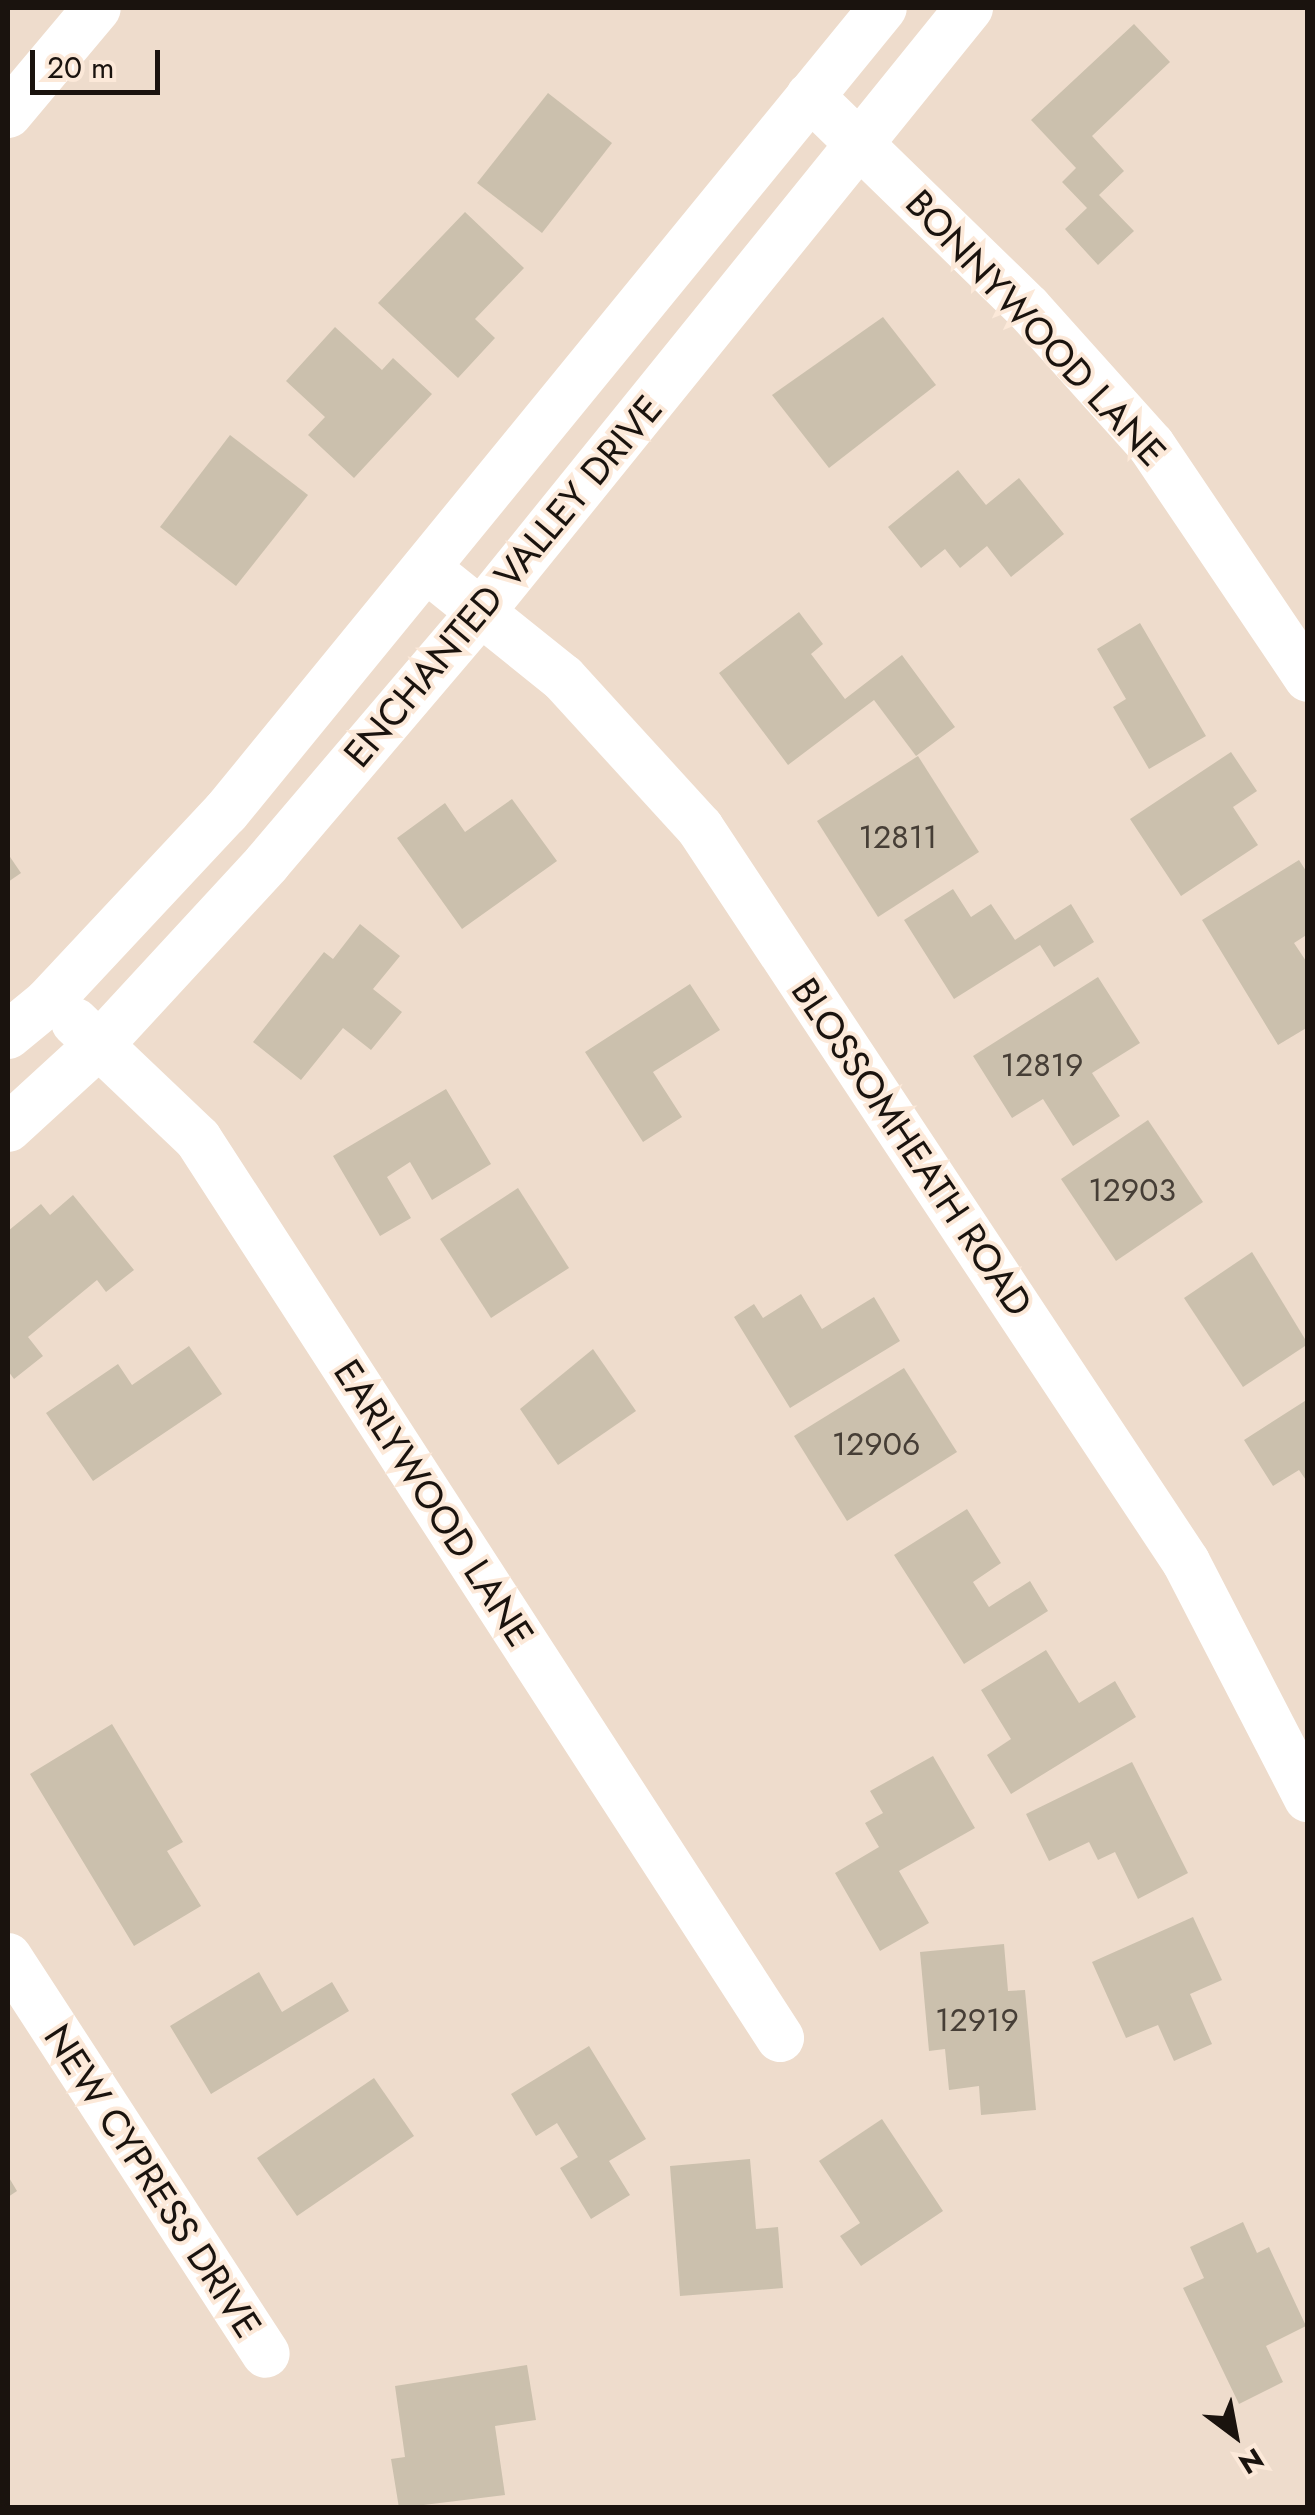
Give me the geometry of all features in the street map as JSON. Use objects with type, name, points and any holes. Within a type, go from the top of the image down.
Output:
[{"type":"street","points":[[8,114],[97,8]]},
{"type":"street","name":"ENCHANTED VALLEY DRIVE","points":[[8,1036],[48,1002],[226,812],[883,8]]},
{"type":"street","name":"ENCHANTED VALLEY DRIVE","points":[[8,1128],[102,1042],[267,863],[480,613],[969,8]]},
{"type":"street","name":"BONNYWOOD LANE","points":[[810,96],[862,142],[1028,308],[1150,445],[1308,678]]},
{"type":"street","name":"BLOSSOMHEATH ROAD","points":[[426,568],[563,678],[700,828],[1186,1562],[1307,1796]]},
{"type":"street","name":"EARLYWOOD LANE","points":[[48,1002],[102,1042],[198,1139],[780,2038]]},
{"type":"street","name":"NEW CYPRESS DRIVE","points":[[8,1957],[266,2354]]},
{"type":"building","points":[[1134,24],[1170,62],[1092,136],[1124,171],[1099,195],[1134,231],[1098,265],[1065,229],[1087,208],[1062,182],[1076,168],[1031,120]]},
{"type":"building","points":[[548,93],[612,143],[542,233],[477,183]]},
{"type":"building","points":[[465,212],[524,268],[475,319],[495,338],[458,378],[378,303]]},
{"type":"building","points":[[883,317],[936,385],[829,468],[772,395]]},
{"type":"building","points":[[335,327],[382,370],[393,358],[432,394],[354,478],[308,435],[325,417],[286,381]]},
{"type":"building","points":[[230,435],[308,495],[236,586],[160,527]]},
{"type":"building","points":[[958,470],[986,505],[1019,478],[1064,534],[1011,577],[987,546],[960,568],[945,549],[921,568],[888,527]]},
{"type":"building","points":[[799,612],[823,644],[811,654],[845,699],[902,655],[955,727],[916,756],[874,700],[788,765],[719,673]]},
{"type":"building","points":[[1140,623],[1206,736],[1149,769],[1113,707],[1126,699],[1097,649]]},
{"type":"building","points":[[1231,752],[1257,791],[1233,807],[1258,845],[1181,896],[1130,819]]},
{"type":"building","points":[[918,756],[979,852],[878,917],[817,821]]},
{"type":"building","points":[[512,799],[557,861],[462,929],[397,838],[445,803],[465,832]]},
{"type":"building","points":[[8,854],[21,873],[8,882]]},
{"type":"building","points":[[1299,860],[1308,874],[1308,934],[1294,943],[1308,964],[1308,1027],[1278,1045],[1202,920]]},
{"type":"building","points":[[953,889],[971,917],[991,904],[1015,940],[1071,904],[1094,942],[1054,967],[1040,945],[954,999],[904,920]]},
{"type":"building","points":[[360,924],[400,956],[373,989],[402,1012],[371,1050],[343,1028],[301,1080],[253,1042],[324,952],[333,959]]},
{"type":"building","points":[[1098,977],[1140,1043],[1092,1073],[1120,1116],[1073,1146],[1043,1099],[1012,1118],[973,1056]]},
{"type":"building","points":[[690,984],[720,1030],[653,1072],[682,1117],[643,1142],[585,1052]]},
{"type":"building","points":[[446,1089],[491,1164],[432,1200],[410,1162],[387,1177],[411,1218],[380,1236],[333,1156]]},
{"type":"building","points":[[1148,1120],[1203,1202],[1116,1261],[1061,1179]]},
{"type":"building","points":[[518,1188],[569,1268],[491,1318],[440,1239]]},
{"type":"building","points":[[73,1195],[134,1270],[106,1292],[97,1280],[28,1337],[43,1356],[14,1379],[8,1371],[8,1231],[41,1204],[50,1215]]},
{"type":"building","points":[[1252,1252],[1308,1344],[1243,1387],[1184,1298]]},
{"type":"building","points":[[801,1294],[822,1329],[874,1297],[900,1341],[790,1408],[734,1317],[754,1304],[763,1318]]},
{"type":"building","points":[[189,1346],[222,1394],[93,1481],[46,1413],[118,1364],[132,1385]]},
{"type":"building","points":[[593,1349],[636,1411],[558,1465],[520,1409]]},
{"type":"building","points":[[904,1368],[957,1452],[847,1521],[794,1436]]},
{"type":"building","points":[[1308,1399],[1308,1483],[1299,1470],[1273,1486],[1244,1440]]},
{"type":"building","points":[[967,1509],[1001,1563],[973,1582],[989,1607],[1030,1581],[1048,1611],[964,1664],[894,1555]]},
{"type":"building","points":[[1046,1650],[1079,1703],[1115,1681],[1136,1717],[1011,1794],[987,1755],[1011,1739],[981,1690]]},
{"type":"building","points":[[112,1724],[183,1842],[167,1851],[201,1906],[134,1946],[30,1774]]},
{"type":"building","points":[[933,1756],[975,1828],[899,1871],[929,1923],[880,1951],[835,1873],[879,1847],[865,1823],[883,1813],[870,1791]]},
{"type":"building","points":[[1132,1762],[1188,1873],[1138,1899],[1115,1852],[1098,1860],[1089,1842],[1049,1861],[1026,1814]]},
{"type":"building","points":[[1193,1917],[1222,1980],[1190,1994],[1212,2044],[1174,2061],[1158,2025],[1126,2038],[1092,1962]]},
{"type":"building","points":[[1004,1944],[1008,1991],[1025,1990],[1036,2110],[981,2115],[979,2086],[949,2090],[945,2049],[929,2051],[920,1952]]},
{"type":"building","points":[[259,1972],[282,2012],[332,1982],[349,2011],[211,2094],[170,2026]]},
{"type":"building","points":[[589,2046],[646,2139],[609,2161],[630,2195],[591,2219],[560,2168],[578,2157],[557,2123],[536,2136],[511,2094]]},
{"type":"building","points":[[374,2078],[414,2136],[297,2216],[257,2158]]},
{"type":"building","points":[[882,2119],[943,2211],[861,2266],[840,2236],[860,2223],[819,2161]]},
{"type":"building","points":[[750,2159],[756,2229],[778,2227],[783,2288],[680,2296],[670,2166]]},
{"type":"building","points":[[8,2176],[17,2191],[8,2197]]},
{"type":"building","points":[[1243,2222],[1257,2253],[1269,2247],[1306,2326],[1266,2346],[1283,2382],[1239,2404],[1183,2288],[1204,2278],[1190,2247]]},
{"type":"building","points":[[527,2365],[536,2420],[495,2426],[505,2495],[399,2508],[391,2459],[405,2457],[395,2386]]}]
